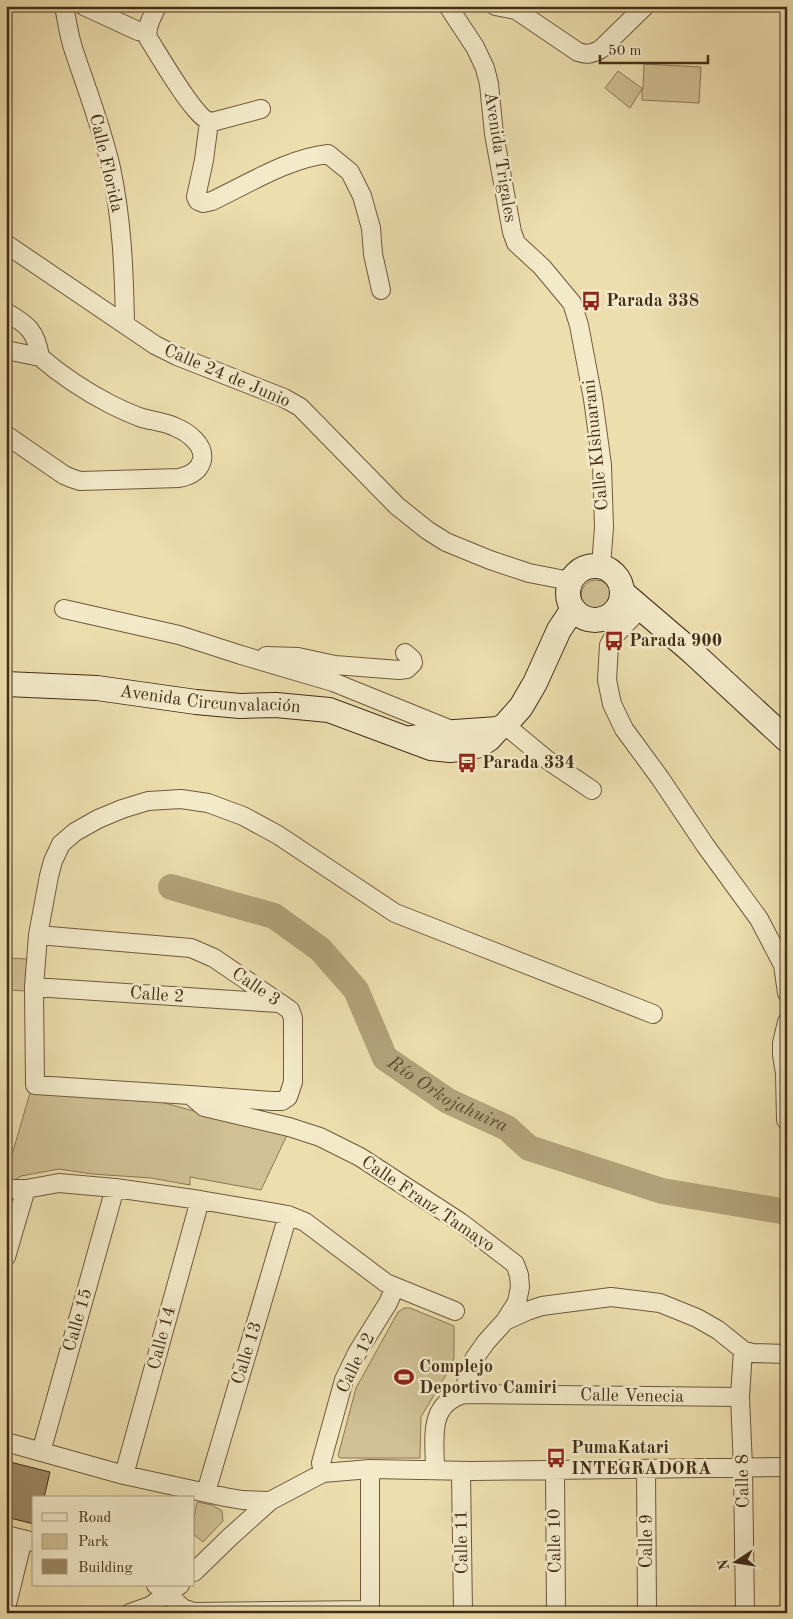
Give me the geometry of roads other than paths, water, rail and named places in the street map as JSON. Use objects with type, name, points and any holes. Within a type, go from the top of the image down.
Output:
[{"type":"main road","points":[[600,566],[609,569],[616,575],[622,592],[621,601],[611,615],[604,619],[586,619],[572,608],[568,595],[570,581],[583,568],[600,566]]},
{"type":"main road","points":[[622,592],[787,740]]},
{"type":"main road","points":[[502,727],[520,707],[535,683],[559,630],[572,608]]},
{"type":"main road","name":"Avenida Circunvalación","points":[[6,684],[97,688],[196,702],[240,706],[276,704],[329,710],[408,738],[457,740],[502,727]]},
{"type":"street","name":"Calle Florida","points":[[64,6],[73,48],[110,167],[122,231],[125,324]]},
{"type":"street","points":[[84,6],[138,31],[146,32]]},
{"type":"street","points":[[157,6],[146,32],[148,38],[180,89],[205,120],[212,122],[261,109]]},
{"type":"street","name":"Avenida Trigales","points":[[448,6],[474,47],[489,84],[494,134],[512,232],[516,243],[542,267],[572,303],[579,325]]},
{"type":"street","points":[[495,6],[516,10],[578,52],[586,54],[593,54],[601,49],[645,6]]},
{"type":"street","points":[[208,122],[204,160],[196,197],[198,201],[203,204],[212,201],[284,166],[314,155],[328,154],[350,172],[362,196],[371,228],[373,254],[381,290]]},
{"type":"street","name":"Calle 24 de Junio","points":[[6,244],[155,345],[284,398],[300,407],[397,506],[427,530],[446,542],[529,573],[570,581]]},
{"type":"street","points":[[6,312],[32,330],[40,357]]},
{"type":"street","name":"Calle KIshuarani","points":[[579,325],[593,399],[602,465],[604,527],[600,566]]},
{"type":"street","points":[[6,350],[40,357],[61,376],[121,410],[176,427],[196,441],[202,451],[202,462],[196,471],[189,476],[179,478],[80,481],[64,475],[6,436]]},
{"type":"street","points":[[64,608],[178,635],[333,682],[457,740]]},
{"type":"street","points":[[641,608],[614,636],[609,645],[607,680],[612,704],[624,729],[759,919],[783,965],[787,993]]},
{"type":"street","points":[[241,655],[298,657],[335,665],[398,670],[407,669],[413,663],[405,653]]},
{"type":"street","points":[[502,727],[592,790]]},
{"type":"street","points":[[34,987],[38,935],[48,876],[61,844],[75,832],[98,819],[122,809],[148,801],[182,799],[208,803],[243,816],[278,835],[395,913],[653,1014]]},
{"type":"street","name":"Calle 3","points":[[38,935],[191,948],[214,958],[290,1010],[293,1018],[293,1082],[288,1097],[282,1101],[272,1101],[190,1095]]},
{"type":"street","name":"Calle 2","points":[[34,987],[280,1003]]},
{"type":"street","name":"Calle Franz Tamayo","points":[[34,987],[35,1085],[190,1095],[204,1107],[289,1127],[320,1137],[360,1157],[460,1222],[515,1264],[519,1275],[520,1287],[516,1302],[505,1321]]},
{"type":"street","points":[[786,1120],[782,1043],[787,1022]]},
{"type":"street","points":[[6,1189],[26,1189],[58,1184],[115,1188],[288,1215],[305,1222],[386,1283],[455,1311]]},
{"type":"street","name":"Calle 15","points":[[41,1452],[115,1188]]},
{"type":"street","points":[[6,1257],[26,1189]]},
{"type":"street","name":"Calle 14","points":[[124,1475],[200,1200]]},
{"type":"street","name":"Calle 13","points":[[206,1492],[288,1215]]},
{"type":"street","name":"Calle 12","points":[[323,1473],[321,1463],[344,1380],[357,1353],[388,1303],[395,1286]]},
{"type":"street","points":[[435,1470],[435,1422],[439,1412],[445,1403],[454,1397],[464,1394],[474,1359],[505,1321],[542,1306],[611,1297],[660,1303],[697,1318],[718,1330],[743,1350],[752,1353],[787,1354]]},
{"type":"street","name":"Calle 8","points":[[743,1350],[740,1397],[745,1613]]},
{"type":"street","name":"Calle Venecia","points":[[464,1394],[740,1397]]},
{"type":"street","points":[[6,1442],[124,1475],[234,1499],[270,1501]]},
{"type":"street","points":[[195,1571],[270,1501],[323,1473],[370,1469],[461,1471],[787,1467]]},
{"type":"street","points":[[130,1613],[150,1606],[168,1588],[183,1608],[193,1612],[370,1611],[370,1469]]},
{"type":"street","name":"Calle 9","points":[[646,1469],[648,1613]]},
{"type":"street","name":"Calle 10","points":[[554,1470],[556,1613]]},
{"type":"street","name":"Calle 11","points":[[461,1471],[463,1613]]},
{"type":"street","points":[[6,1608],[21,1539]]},
{"type":"waterway","name":"Río Orkojahuira","points":[[171,887],[274,916],[320,949],[356,990],[385,1058],[448,1101],[507,1128],[529,1148],[662,1191],[787,1212]]},
{"type":"place","name":"Parada 338","points":[[591,301]]},
{"type":"place","name":"Parada 900","points":[[614,641]]},
{"type":"place","name":"Parada 334","points":[[467,763]]},
{"type":"place","name":"Complejo Deportivo Camiri","points":[[404,1377]]},
{"type":"place","name":"PumaKatari INTEGRADORA","points":[[556,1458]]}]
